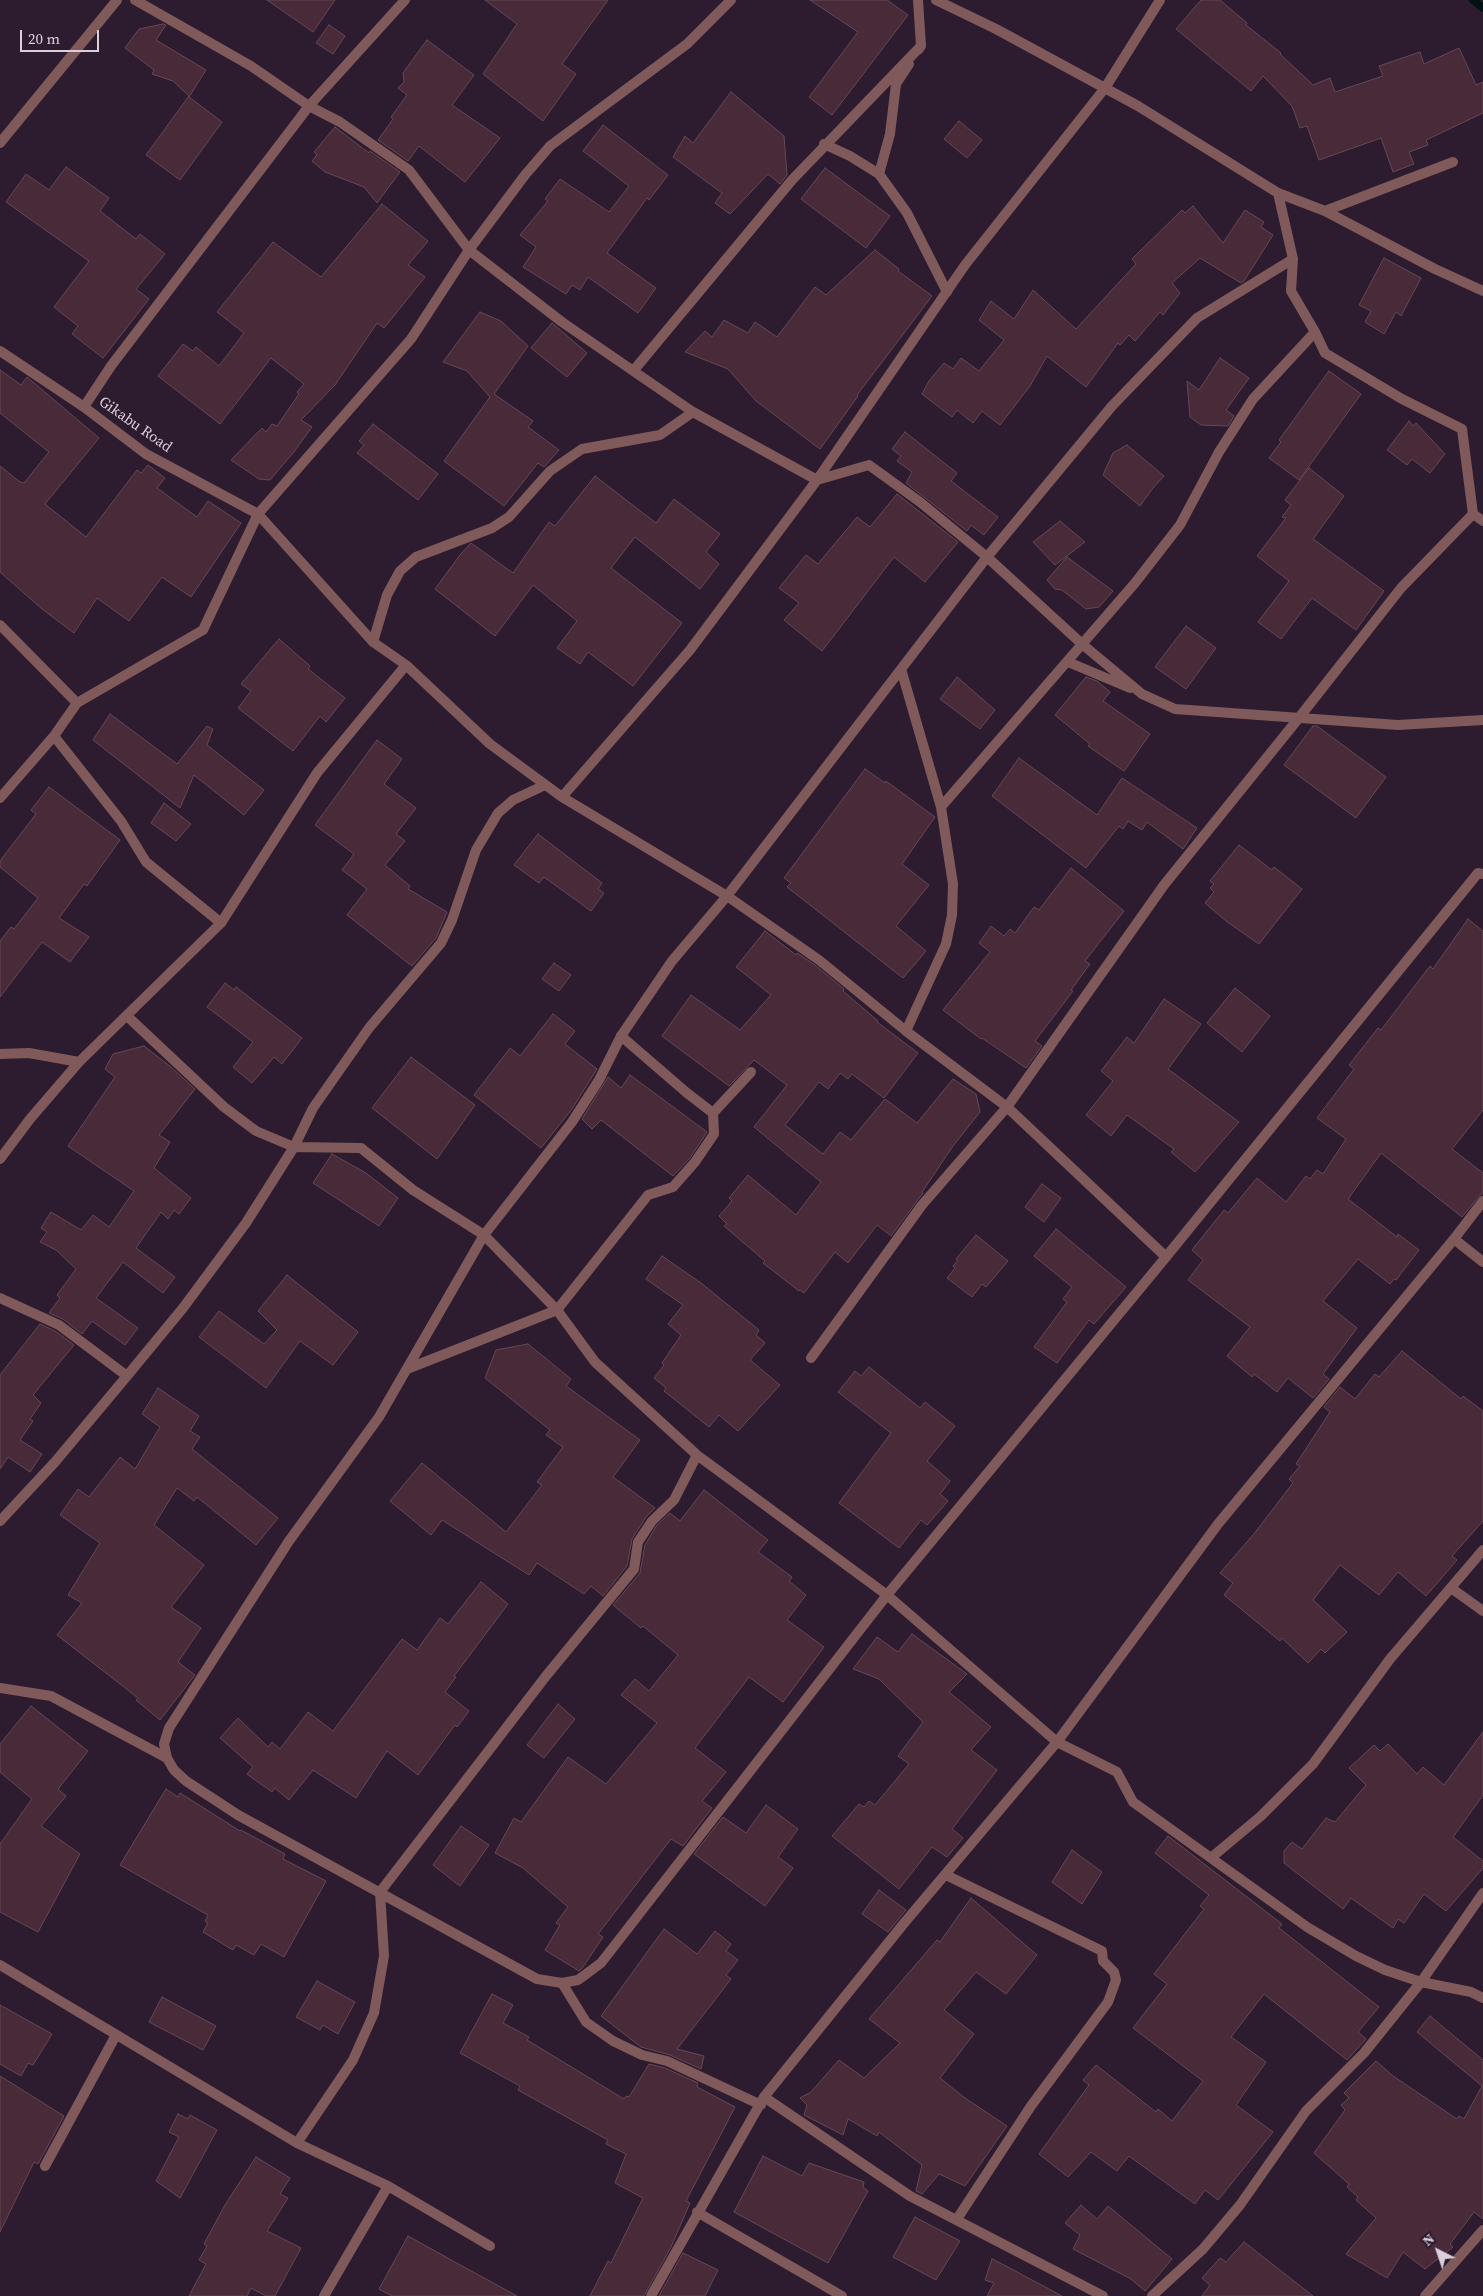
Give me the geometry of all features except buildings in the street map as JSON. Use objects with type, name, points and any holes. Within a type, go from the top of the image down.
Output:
[{"type":"street","points":[[0,143],[117,0]]},
{"type":"street","points":[[135,0],[251,66],[309,106],[340,122],[410,170],[469,250],[562,322],[693,412],[817,480],[869,465],[920,502],[987,557],[1082,644],[1142,694]]},
{"type":"street","points":[[84,407],[111,366],[309,106],[405,0]]},
{"type":"street","points":[[0,798],[54,736],[77,703],[203,630],[258,514],[411,339],[469,250],[524,175],[550,146],[688,44],[731,0]]},
{"type":"street","points":[[880,174],[890,134],[896,84],[921,46],[918,0]]},
{"type":"street","points":[[936,0],[996,29],[1146,111],[1278,193],[1325,211],[1435,270],[1483,291]]},
{"type":"street","points":[[562,797],[690,650],[817,480],[971,258],[1105,88],[1160,0]]},
{"type":"street","points":[[634,370],[792,180],[824,144],[921,46]]},
{"type":"street","points":[[824,144],[850,156],[880,174],[907,213],[947,292]]},
{"type":"street","points":[[1325,211],[1453,162]]},
{"type":"street","points":[[1278,193],[1293,259],[1291,291],[1316,332],[1325,353],[1402,399],[1462,430],[1474,514],[1483,521]]},
{"type":"street","points":[[1293,259],[1197,318],[1112,406],[987,557],[726,896],[672,961],[621,1036],[599,1080],[572,1122],[484,1235],[380,1417],[289,1541],[169,1728],[164,1744],[167,1758],[174,1770],[186,1781],[238,1815],[538,1979],[562,1983],[578,1980],[601,1964],[887,1595],[1166,1257],[1481,870]]},
{"type":"street","points":[[941,807],[1135,583],[1180,525],[1219,452],[1253,399],[1316,332]]},
{"type":"street","name":"Gikabu Road","points":[[0,351],[84,407],[146,454],[258,514],[373,642],[406,665],[490,744],[562,797],[726,896],[819,960],[906,1031],[1006,1107],[1166,1257]]},
{"type":"street","points":[[373,642],[387,595],[400,571],[416,557],[492,528],[510,517],[550,471],[582,449],[660,435],[693,412]]},
{"type":"street","points":[[811,1358],[922,1205],[1006,1107],[1164,885],[1401,588],[1474,514]]},
{"type":"street","points":[[0,624],[77,703]]},
{"type":"street","points":[[1068,662],[1175,709],[1398,725],[1483,720]]},
{"type":"street","points":[[0,1159],[30,1119],[79,1062],[221,923],[317,774],[406,665]]},
{"type":"street","points":[[901,669],[941,807],[952,884],[952,915],[946,944],[906,1031]]},
{"type":"street","points":[[54,736],[122,821],[146,862],[221,923]]},
{"type":"street","points":[[0,1520],[55,1462],[127,1376],[182,1308],[246,1223],[294,1147],[314,1108],[368,1028],[441,943],[452,920],[476,850],[498,812],[513,800],[545,785]]},
{"type":"street","points":[[127,1016],[224,1107],[256,1131],[294,1147],[361,1148],[413,1190],[484,1235],[557,1310],[595,1362],[697,1455],[887,1595],[1057,1742],[1117,1772],[1133,1802],[1307,1927],[1356,1956],[1385,1970],[1421,1982],[1471,1992],[1483,1998]]},
{"type":"street","points":[[621,1036],[686,1093],[713,1113]]},
{"type":"street","points":[[0,1054],[29,1053],[79,1062]]},
{"type":"street","points":[[407,1368],[557,1310],[648,1195],[673,1187],[695,1162],[714,1134],[713,1113],[751,1072]]},
{"type":"street","points":[[650,2296],[762,2101],[1057,1742],[1218,1524],[1454,1239],[1483,1201]]},
{"type":"street","points":[[1454,1239],[1483,1262]]},
{"type":"street","points":[[0,1298],[59,1324],[127,1376]]},
{"type":"street","points":[[296,2143],[353,2060],[374,2013],[384,1956],[380,1892],[546,1676],[634,1569],[638,1542],[652,1521],[674,1500],[697,1455]]},
{"type":"street","points":[[1212,1857],[1261,1816],[1313,1764],[1390,1659],[1483,1550]]},
{"type":"street","points":[[1451,1588],[1483,1611]]},
{"type":"street","points":[[0,1688],[51,1696],[167,1758]]},
{"type":"street","points":[[946,1875],[1102,1951],[1103,1961],[1114,1972],[1116,1980],[1108,2002],[1031,2106],[956,2219]]},
{"type":"street","points":[[1152,2296],[1204,2249],[1240,2205],[1306,2112],[1364,2052],[1421,1982],[1483,1893]]},
{"type":"street","points":[[0,1965],[296,2143],[388,2186],[490,2246]]},
{"type":"street","points":[[562,1983],[586,2022],[613,2041],[642,2055],[667,2061],[762,2101],[910,2196],[1103,2296]]},
{"type":"street","points":[[45,2166],[116,2035]]},
{"type":"street","points":[[324,2296],[388,2186]]},
{"type":"street","points":[[697,2212],[842,2296]]},
{"type":"street","points":[[1425,2296],[1483,2230]]},
{"type":"waterway","points":[[1473,0],[1483,8]]}]
